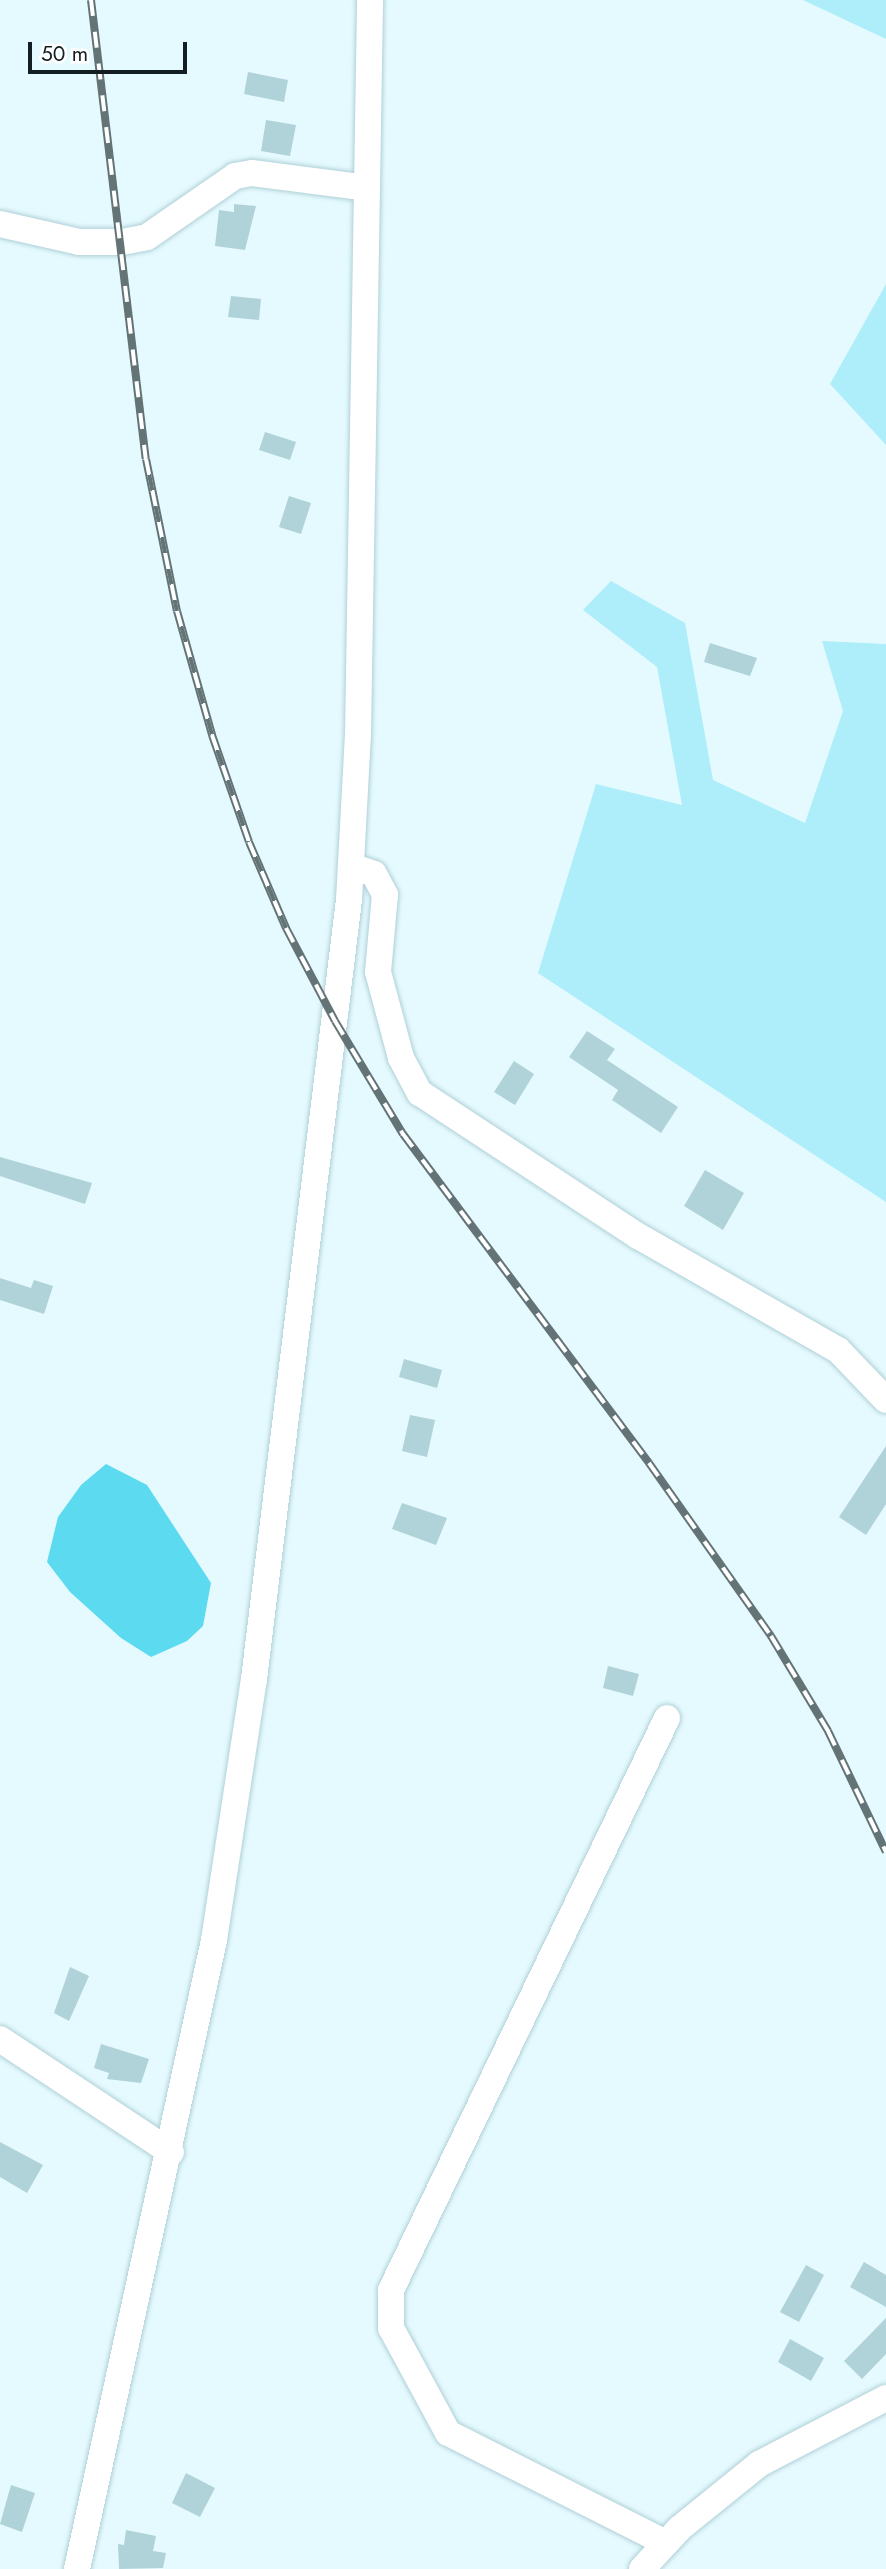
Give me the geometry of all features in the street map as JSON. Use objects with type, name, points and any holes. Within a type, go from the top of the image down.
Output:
[{"type":"street","points":[[77,2569],[170,2152],[214,1940],[254,1679],[351,866],[359,709],[370,0]]},
{"type":"street","points":[[0,224],[79,242],[122,242],[147,237],[234,176],[252,173],[367,188]]},
{"type":"street","points":[[351,866],[374,874],[385,895],[378,972],[401,1058],[420,1093],[638,1236],[838,1350],[886,1400]]},
{"type":"street","points":[[666,2543],[448,2433],[391,2328],[391,2290],[667,1718]]},
{"type":"street","points":[[0,2039],[170,2152]]},
{"type":"street","points":[[642,2569],[666,2543],[759,2464],[886,2398]]},
{"type":"shaded area","points":[[803,0],[886,0],[886,39]]},
{"type":"shaded area","points":[[886,284],[886,445],[830,384]]},
{"type":"shaded area","points":[[611,581],[685,623],[713,780],[805,823],[843,711],[822,641],[886,644],[886,1202],[538,973],[596,784],[682,805],[657,667],[583,610]]},
{"type":"shaded area","points":[[106,1464],[147,1485],[211,1583],[203,1626],[187,1641],[151,1657],[121,1638],[70,1592],[47,1562],[58,1517],[81,1485]]},
{"type":"building","points":[[248,72],[288,80],[284,102],[244,94]]},
{"type":"building","points":[[266,120],[296,125],[290,156],[261,151]]},
{"type":"building","points":[[234,204],[256,206],[245,250],[215,246],[219,210],[234,212]]},
{"type":"building","points":[[231,296],[261,299],[259,320],[228,317]]},
{"type":"building","points":[[265,432],[296,442],[290,460],[259,450]]},
{"type":"building","points":[[289,496],[311,503],[301,534],[279,527]]},
{"type":"building","points":[[710,643],[757,658],[750,676],[704,662]]},
{"type":"building","points":[[587,1031],[615,1049],[607,1060],[678,1107],[661,1133],[612,1100],[618,1090],[569,1057]]},
{"type":"building","points":[[514,1061],[534,1074],[515,1105],[494,1092]]},
{"type":"building","points":[[0,1157],[92,1183],[85,1204],[0,1176]]},
{"type":"building","points":[[705,1170],[744,1193],[723,1230],[684,1206]]},
{"type":"building","points":[[0,1278],[31,1288],[34,1280],[53,1286],[44,1314],[0,1300]]},
{"type":"building","points":[[404,1359],[442,1370],[437,1388],[399,1377]]},
{"type":"building","points":[[410,1415],[435,1420],[427,1457],[402,1451]]},
{"type":"building","points":[[886,1446],[886,1504],[866,1535],[839,1517]]},
{"type":"building","points":[[402,1503],[447,1518],[436,1545],[392,1529]]},
{"type":"building","points":[[608,1666],[639,1674],[633,1696],[603,1688]]},
{"type":"building","points":[[70,1967],[89,1976],[69,2021],[54,2013]]},
{"type":"building","points":[[101,2044],[149,2059],[141,2083],[107,2079],[109,2073],[94,2068]]},
{"type":"building","points":[[0,2142],[43,2165],[27,2193],[0,2177]]},
{"type":"building","points":[[864,2262],[886,2275],[886,2307],[850,2287]]},
{"type":"building","points":[[806,2265],[824,2275],[799,2322],[780,2312]]},
{"type":"building","points":[[886,2318],[886,2354],[862,2379],[844,2361]]},
{"type":"building","points":[[790,2339],[824,2358],[811,2381],[778,2362]]},
{"type":"building","points":[[186,2473],[215,2488],[200,2517],[172,2503]]},
{"type":"building","points":[[11,2485],[35,2493],[22,2532],[0,2524]]},
{"type":"building","points":[[126,2530],[156,2536],[153,2551],[166,2553],[163,2568],[119,2569],[118,2544],[124,2545]]},
{"type":"railway","points":[[91,0],[146,459],[177,611],[212,735],[249,842],[286,928],[335,1021],[403,1134],[649,1463],[771,1636],[828,1731],[886,1852]]}]
